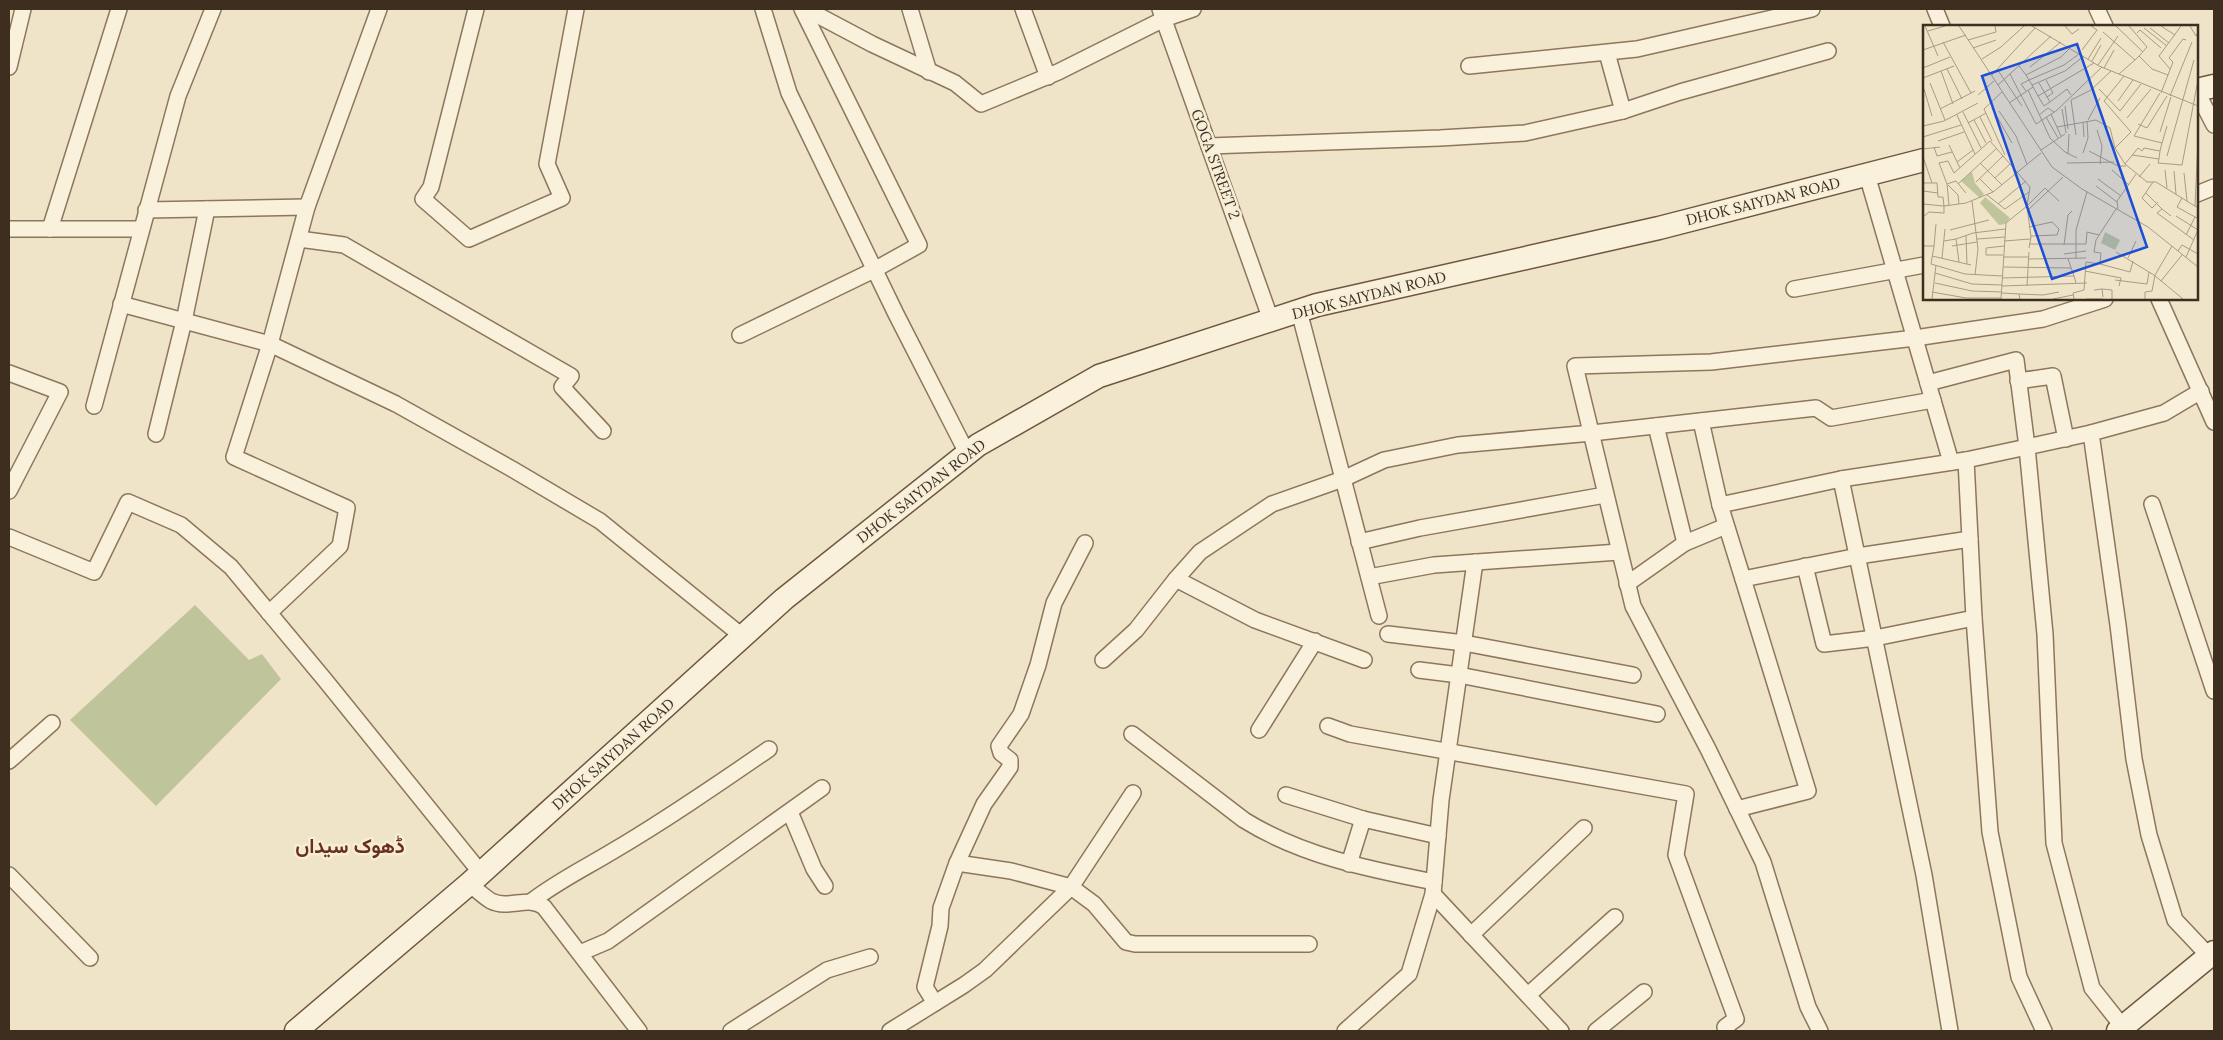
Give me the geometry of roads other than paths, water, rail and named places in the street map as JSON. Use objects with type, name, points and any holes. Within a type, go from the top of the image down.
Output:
[{"type":"main road","points":[[2198,91],[2214,86]]},
{"type":"main road","name":"DHOK SAIYDAN ROAD","points":[[296,1031],[475,878],[784,598],[978,444],[1099,376],[1317,305],[1659,228],[1923,160]]},
{"type":"main road","points":[[2120,1029],[2212,954]]},
{"type":"street","points":[[9,67],[23,9]]},
{"type":"street","points":[[50,228],[119,9]]},
{"type":"street","points":[[94,406],[178,96],[213,9]]},
{"type":"street","points":[[269,613],[340,546],[347,508],[234,457],[270,344],[307,207],[379,9]]},
{"type":"street","points":[[476,9],[431,188],[423,199],[469,239],[562,198],[547,164],[576,9]]},
{"type":"street","points":[[763,9],[789,93],[874,270],[967,454]]},
{"type":"street","points":[[740,335],[874,270],[919,245],[802,9]]},
{"type":"street","points":[[806,9],[872,44],[955,83],[981,104],[1048,77],[1162,14],[1193,9]]},
{"type":"street","points":[[910,9],[929,72]]},
{"type":"street","points":[[1023,9],[1048,77]]},
{"type":"street","points":[[1469,66],[1637,49],[1812,9]]},
{"type":"street","points":[[1935,9],[1942,25]]},
{"type":"street","points":[[2097,9],[2104,25]]},
{"type":"street","name":"GOGA STREET 2","points":[[1162,14],[1272,320]]},
{"type":"street","points":[[1209,146],[1526,133],[1623,110],[1680,92],[1828,51]]},
{"type":"street","points":[[1606,53],[1623,110]]},
{"type":"street","points":[[2198,93],[2214,125]]},
{"type":"street","points":[[1867,175],[1933,400],[1958,461],[1970,539],[1990,832],[2019,977],[2044,1031]]},
{"type":"street","points":[[2198,194],[2214,188]]},
{"type":"street","points":[[146,210],[307,207]]},
{"type":"street","points":[[156,434],[184,321],[207,209]]},
{"type":"street","points":[[9,229],[141,228]]},
{"type":"street","points":[[299,239],[344,245],[571,376],[562,387],[603,431]]},
{"type":"street","points":[[1794,289],[1923,265]]},
{"type":"street","points":[[1820,1031],[1808,1007],[1763,862],[1632,606],[1592,445],[1592,433],[1575,366],[1711,362],[1915,338],[2043,319],[2102,300]]},
{"type":"street","points":[[2159,300],[2214,422]]},
{"type":"street","points":[[121,304],[270,344],[396,404],[600,521],[742,636]]},
{"type":"street","points":[[1299,311],[1379,616]]},
{"type":"street","points":[[1928,383],[2016,360],[2027,447],[2045,634],[2054,842],[2092,988],[2120,1029]]},
{"type":"street","points":[[9,372],[60,392],[9,491]]},
{"type":"street","points":[[2018,381],[2053,376],[2066,439]]},
{"type":"street","points":[[1720,504],[1841,479],[1958,461],[2091,434],[2164,413],[2201,391]]},
{"type":"street","points":[[1103,660],[1136,630],[1176,578],[1200,552],[1272,504],[1343,479],[1384,460],[1458,445],[1592,433],[1816,408],[1830,418],[1933,400]]},
{"type":"street","points":[[1702,421],[1726,526],[1808,791],[1737,809]]},
{"type":"street","points":[[1656,426],[1685,544]]},
{"type":"street","points":[[2091,434],[2116,607],[2134,759],[2149,835],[2175,920],[2212,954]]},
{"type":"street","points":[[1841,479],[1924,875],[1950,1031]]},
{"type":"street","points":[[1360,542],[1420,528],[1605,495]]},
{"type":"street","points":[[9,537],[94,572],[128,502],[181,525],[231,567],[269,613],[492,901],[512,905],[532,901],[539,902],[544,906],[639,1031]]},
{"type":"street","points":[[2152,504],[2214,691]]},
{"type":"street","points":[[1627,584],[1685,544],[1726,526]]},
{"type":"street","points":[[1743,578],[1858,556],[1970,539]]},
{"type":"street","points":[[935,1003],[925,987],[940,926],[941,908],[957,863],[984,804],[1010,767],[1010,760],[1001,753],[999,746],[1021,714],[1038,665],[1054,603],[1085,543]]},
{"type":"street","points":[[1369,577],[1434,565],[1619,552]]},
{"type":"street","points":[[1345,1031],[1409,974],[1434,888],[1448,751],[1475,562]]},
{"type":"street","points":[[1805,566],[1824,644],[1875,638],[1974,618]]},
{"type":"street","points":[[1176,578],[1256,620],[1364,660]]},
{"type":"street","points":[[1388,634],[1464,643],[1633,675]]},
{"type":"street","points":[[1259,730],[1315,641]]},
{"type":"street","points":[[1420,670],[1459,675],[1657,714]]},
{"type":"street","points":[[9,761],[52,724]]},
{"type":"street","points":[[1328,726],[1350,734],[1686,794],[1676,855],[1736,1019],[1725,1027],[1727,1031]]},
{"type":"street","points":[[1132,734],[1244,820],[1263,832],[1335,861],[1434,888],[1471,935],[1561,1031]]},
{"type":"street","points":[[532,901],[558,881],[613,852],[692,802],[769,749]]},
{"type":"street","points":[[580,953],[608,941],[822,788]]},
{"type":"street","points":[[890,1031],[964,986],[985,970],[1071,887],[1133,792]]},
{"type":"street","points":[[1286,795],[1363,819],[1438,836]]},
{"type":"street","points":[[790,812],[814,869],[825,886]]},
{"type":"street","points":[[1349,864],[1363,819]]},
{"type":"street","points":[[1471,935],[1584,828]]},
{"type":"street","points":[[957,863],[1011,871],[1071,887],[1094,904],[1126,942],[1135,944],[1309,944]]},
{"type":"street","points":[[9,875],[90,958]]},
{"type":"street","points":[[1528,995],[1615,917]]},
{"type":"street","points":[[731,1031],[827,970],[870,957]]},
{"type":"street","points":[[1596,1031],[1644,992]]},
{"type":"district","name":"ڈھوک سیداں","points":[[350,845]]}]
